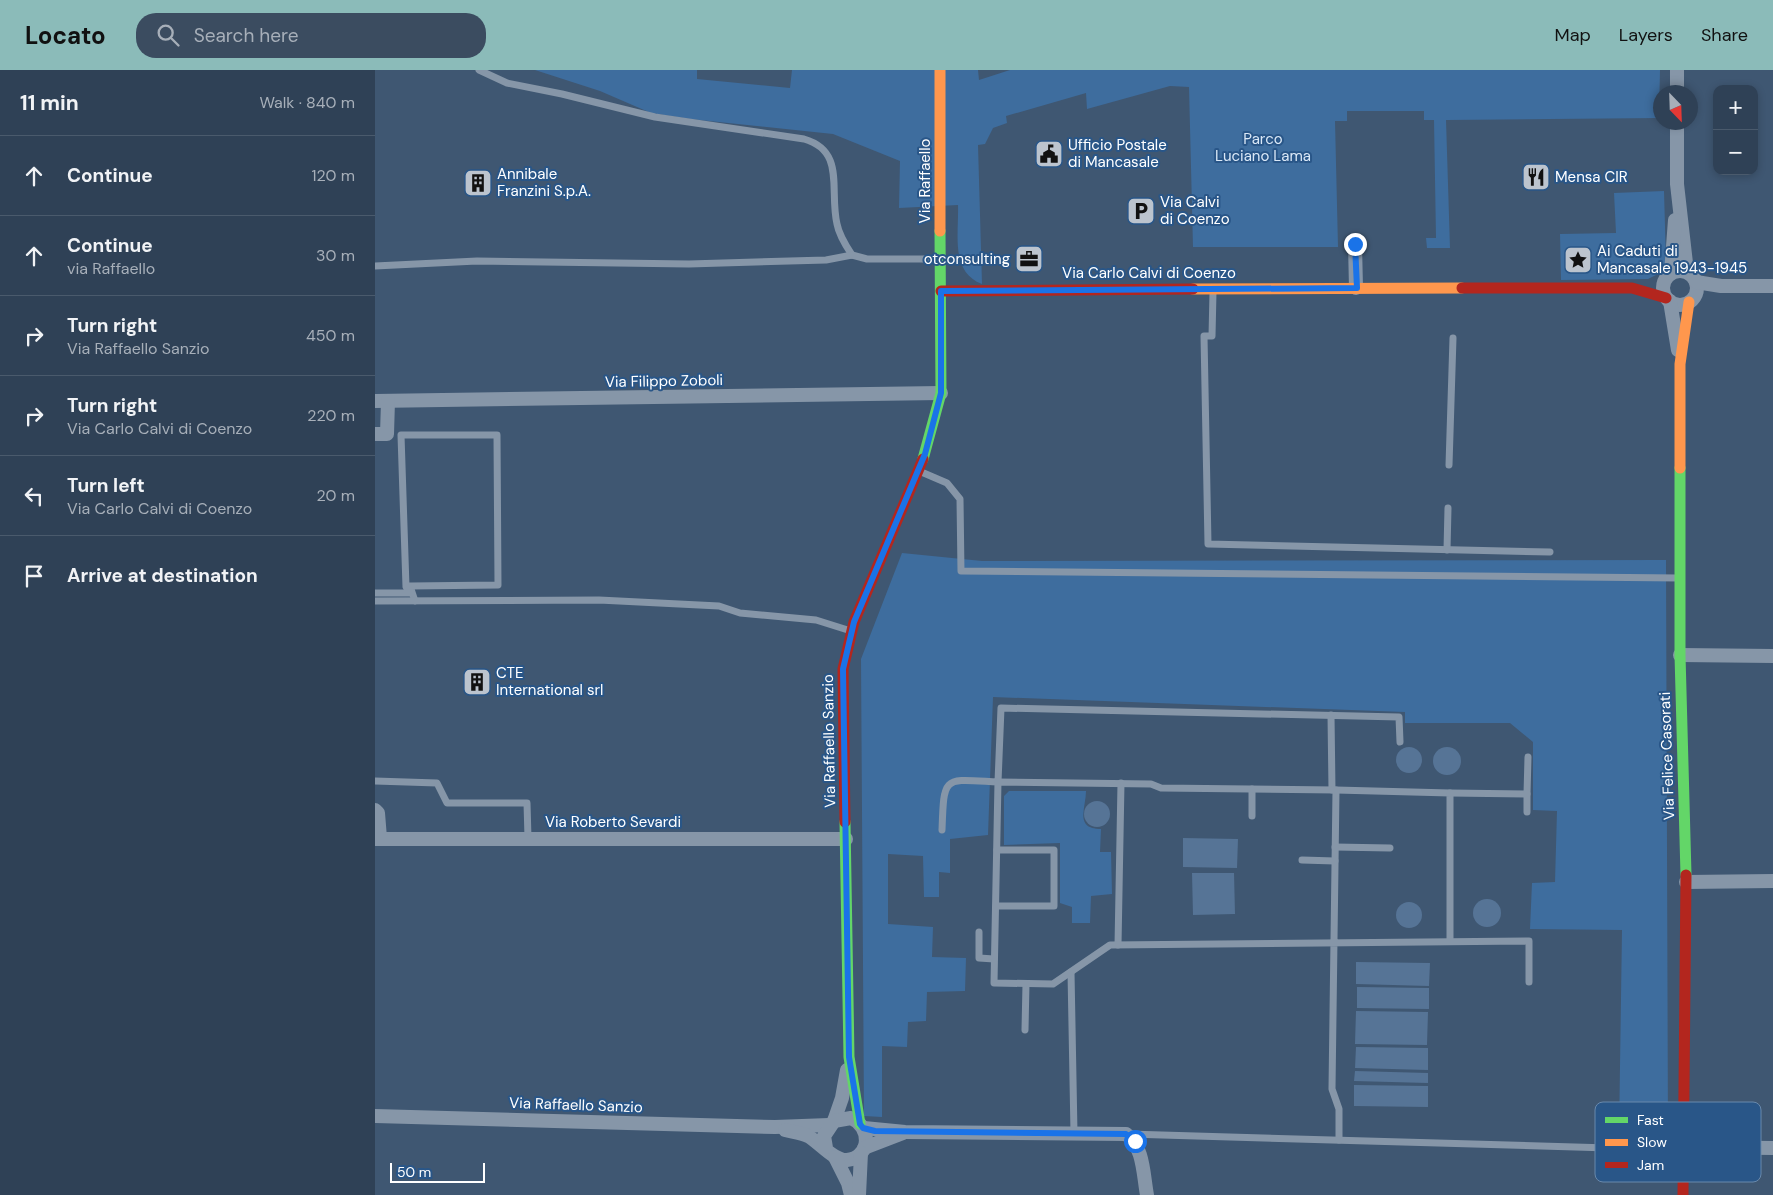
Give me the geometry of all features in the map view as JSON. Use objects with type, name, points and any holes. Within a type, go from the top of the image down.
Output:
[{"type":"street","name":"Via Raffaello","points":[[940,70],[941,291]]},
{"type":"street","points":[[1677,70],[1677,85]]},
{"type":"street","name":"Via Felice Casorati","points":[[1677,130],[1678,197],[1668,277],[1663,290],[1668,299],[1680,364]]},
{"type":"street","name":"Via Felice Casorati","points":[[1678,197],[1692,287],[1680,364],[1680,655],[1686,882],[1683,1102]]},
{"type":"street","points":[[1355,244],[1357,288]]},
{"type":"street","points":[[1668,277],[1682,271],[1692,287]]},
{"type":"street","name":"Via Carlo Calvi di Coenzo","points":[[941,291],[1632,288],[1668,277]]},
{"type":"street","points":[[1692,287],[1773,286]]},
{"type":"street","points":[[1668,299],[1680,304],[1692,287]]},
{"type":"street","name":"Via Carlo Calvi di Coenzo","points":[[1632,288],[1668,299]]},
{"type":"street","name":"Via Raffaello Sanzio","points":[[859,1195],[863,1150],[867,1138],[862,1126],[849,1057],[843,669],[851,631],[925,454],[941,393],[941,291]]},
{"type":"street","name":"Via Filippo Zoboli","points":[[375,434],[387,434],[381,401],[941,393]]},
{"type":"street","points":[[1680,655],[1773,656]]},
{"type":"street","name":"Via Roberto Sevardi","points":[[375,810],[378,813],[377,839],[847,839]]},
{"type":"street","points":[[1686,882],[1773,881]]},
{"type":"street","name":"Via Raffaello Sanzio","points":[[831,1153],[825,1136],[842,1098],[849,1057]]},
{"type":"street","name":"Via Raffaello Sanzio","points":[[375,1116],[775,1127],[832,1123],[845,1118],[862,1126]]},
{"type":"street","points":[[862,1126],[905,1132],[1126,1134],[1135,1141],[1141,1158],[1147,1195]]},
{"type":"street","name":"Via Raffaello Sanzio","points":[[775,1127],[806,1135],[831,1153]]},
{"type":"street","points":[[831,1153],[847,1160],[863,1150],[905,1132]]},
{"type":"street","points":[[831,1153],[848,1183],[851,1195]]},
{"type":"street","name":"Via Felice Casorati","points":[[1683,1182],[1683,1195]]},
{"type":"lane","points":[[479,70],[507,83],[562,94],[655,117],[817,143],[827,152],[831,163],[837,225],[852,255]]},
{"type":"lane","points":[[375,266],[477,261],[689,264],[825,260],[852,255],[867,259],[941,260]]},
{"type":"lane","points":[[1213,289],[1212,336],[1204,336],[1208,544],[1550,552]]},
{"type":"lane","points":[[1449,466],[1453,338]]},
{"type":"lane","points":[[375,593],[411,590],[498,585],[497,435],[401,434],[406,587],[411,590],[415,601]]},
{"type":"lane","points":[[918,471],[947,483],[960,499],[961,571],[1681,578]]},
{"type":"lane","points":[[1447,550],[1448,508]]},
{"type":"lane","points":[[375,601],[599,600],[719,606],[740,613],[816,620],[851,631]]},
{"type":"lane","points":[[1399,742],[1399,717],[1001,708],[994,983],[1053,984],[1111,945],[1119,944],[1450,941],[1529,941],[1529,982]]},
{"type":"lane","points":[[1331,715],[1335,847],[1332,1089],[1339,1108],[1339,1140]]},
{"type":"lane","points":[[1527,812],[1528,758]]},
{"type":"lane","points":[[375,781],[437,783],[447,803],[527,803],[528,838]]},
{"type":"lane","points":[[942,830],[943,793],[947,785],[955,781],[1151,784],[1161,788],[1527,794]]},
{"type":"lane","points":[[1119,944],[1121,783]]},
{"type":"lane","points":[[1252,789],[1252,816]]},
{"type":"lane","points":[[1450,793],[1450,941]]},
{"type":"lane","points":[[1335,847],[1390,848]]},
{"type":"lane","points":[[996,906],[1054,906],[1054,850],[997,850]]},
{"type":"lane","points":[[1303,860],[1335,861]]},
{"type":"lane","points":[[979,932],[979,958],[994,959]]},
{"type":"lane","points":[[1071,972],[1074,1133]]},
{"type":"lane","points":[[1025,1030],[1026,984]]},
{"type":"lane","points":[[1126,1134],[1595,1148]]},
{"type":"green space","name":"Parco Luciano Lama","points":[[535,70],[697,70],[697,79],[790,88],[792,70],[978,70],[979,80],[1010,70],[1660,70],[1660,85],[1653,85],[1653,118],[1446,120],[1450,248],[1427,248],[1426,238],[1436,238],[1434,120],[1424,120],[1424,111],[1347,111],[1347,121],[1335,121],[1338,247],[1193,247],[1189,87],[1170,86],[1087,109],[1086,93],[1006,116],[1007,123],[993,128],[985,144],[978,145],[982,284],[965,271],[961,261],[958,251],[958,205],[899,208],[900,161],[833,134],[651,113],[600,91]]},
{"type":"green space","points":[[1664,191],[1666,262],[1656,275],[1648,279],[1561,280],[1560,234],[1616,233],[1614,193]]},
{"type":"green space","points":[[902,553],[982,561],[1666,560],[1668,1102],[1619,1102],[1622,930],[1530,929],[1532,883],[1555,882],[1557,811],[1533,810],[1533,742],[1510,723],[1405,723],[1405,712],[993,697],[988,835],[950,839],[950,873],[939,872],[939,897],[924,897],[923,856],[888,854],[888,924],[933,927],[932,957],[966,958],[965,991],[927,992],[926,1021],[908,1022],[907,1047],[882,1046],[882,1117],[864,1116],[861,659]]},
{"type":"green space","points":[[1009,791],[1086,791],[1084,821],[1093,828],[1101,829],[1100,852],[1111,852],[1112,894],[1091,896],[1090,923],[1072,923],[1072,907],[1060,903],[1060,843],[1004,845],[1004,796]]},
{"type":"shaded area","points":[[1409,747],[1418,751],[1422,760],[1418,769],[1409,773],[1400,769],[1396,760],[1400,751]]},
{"type":"shaded area","points":[[1447,747],[1457,751],[1461,761],[1457,771],[1447,775],[1437,771],[1433,761],[1437,751]]},
{"type":"shaded area","points":[[1097,801],[1106,805],[1110,814],[1106,823],[1097,827],[1088,823],[1084,814],[1088,805]]},
{"type":"shaded area","points":[[1183,838],[1238,839],[1237,868],[1183,867]]},
{"type":"shaded area","points":[[1192,873],[1234,873],[1235,914],[1193,915]]},
{"type":"shaded area","points":[[1487,899],[1497,903],[1501,913],[1497,923],[1487,927],[1477,923],[1473,913],[1477,903]]},
{"type":"shaded area","points":[[1409,902],[1418,906],[1422,915],[1418,924],[1409,928],[1400,924],[1396,915],[1400,906]]},
{"type":"shaded area","points":[[1356,962],[1430,963],[1429,986],[1356,984]]},
{"type":"shaded area","points":[[1357,987],[1429,988],[1429,1009],[1357,1008]]},
{"type":"shaded area","points":[[1356,1011],[1428,1012],[1427,1045],[1355,1044]]},
{"type":"shaded area","points":[[1356,1047],[1428,1048],[1428,1070],[1355,1068]]},
{"type":"shaded area","points":[[1355,1071],[1428,1073],[1428,1083],[1354,1081]]},
{"type":"shaded area","points":[[1354,1085],[1428,1086],[1428,1107],[1354,1106]]},
{"type":"traffic: fast","points":[[923,459],[941,393],[940,231]]},
{"type":"traffic: fast","points":[[1680,468],[1680,655],[1686,875]]},
{"type":"traffic: fast","points":[[845,822],[849,1057],[860,1124]]},
{"type":"traffic: slow","points":[[940,70],[940,231]]},
{"type":"traffic: slow","points":[[1193,289],[1462,288]]},
{"type":"traffic: slow","points":[[1680,468],[1680,364],[1689,302]]},
{"type":"traffic: jam","points":[[1462,288],[1632,288],[1666,298]]},
{"type":"traffic: jam","points":[[941,291],[1193,289]]},
{"type":"traffic: jam","points":[[845,822],[843,669],[854,622],[923,459]]},
{"type":"traffic: jam","points":[[1684,1102],[1686,875]]},
{"type":"traffic: jam","points":[[1683,1182],[1683,1195]]},
{"type":"place","name":"Ufficio Postale di Mancasale","points":[[1049,154]]},
{"type":"place","name":"Mensa CIR","points":[[1536,177]]},
{"type":"place","name":"Annibale Franzini S.p.A.","points":[[478,183]]},
{"type":"place","name":"Via Calvi di Coenzo","points":[[1141,211]]},
{"type":"place","name":"otconsulting","points":[[1029,259]]},
{"type":"place","name":"Ai Caduti di Mancasale 1943-1945","points":[[1578,260]]},
{"type":"place","name":"CTE International srl","points":[[477,682]]},
{"type":"route","points":[[1135,1141],[1126,1134],[875,1131],[863,1128],[860,1124],[849,1057],[843,669],[851,631],[925,454],[941,393],[941,291],[1357,288],[1355,244]]}]
